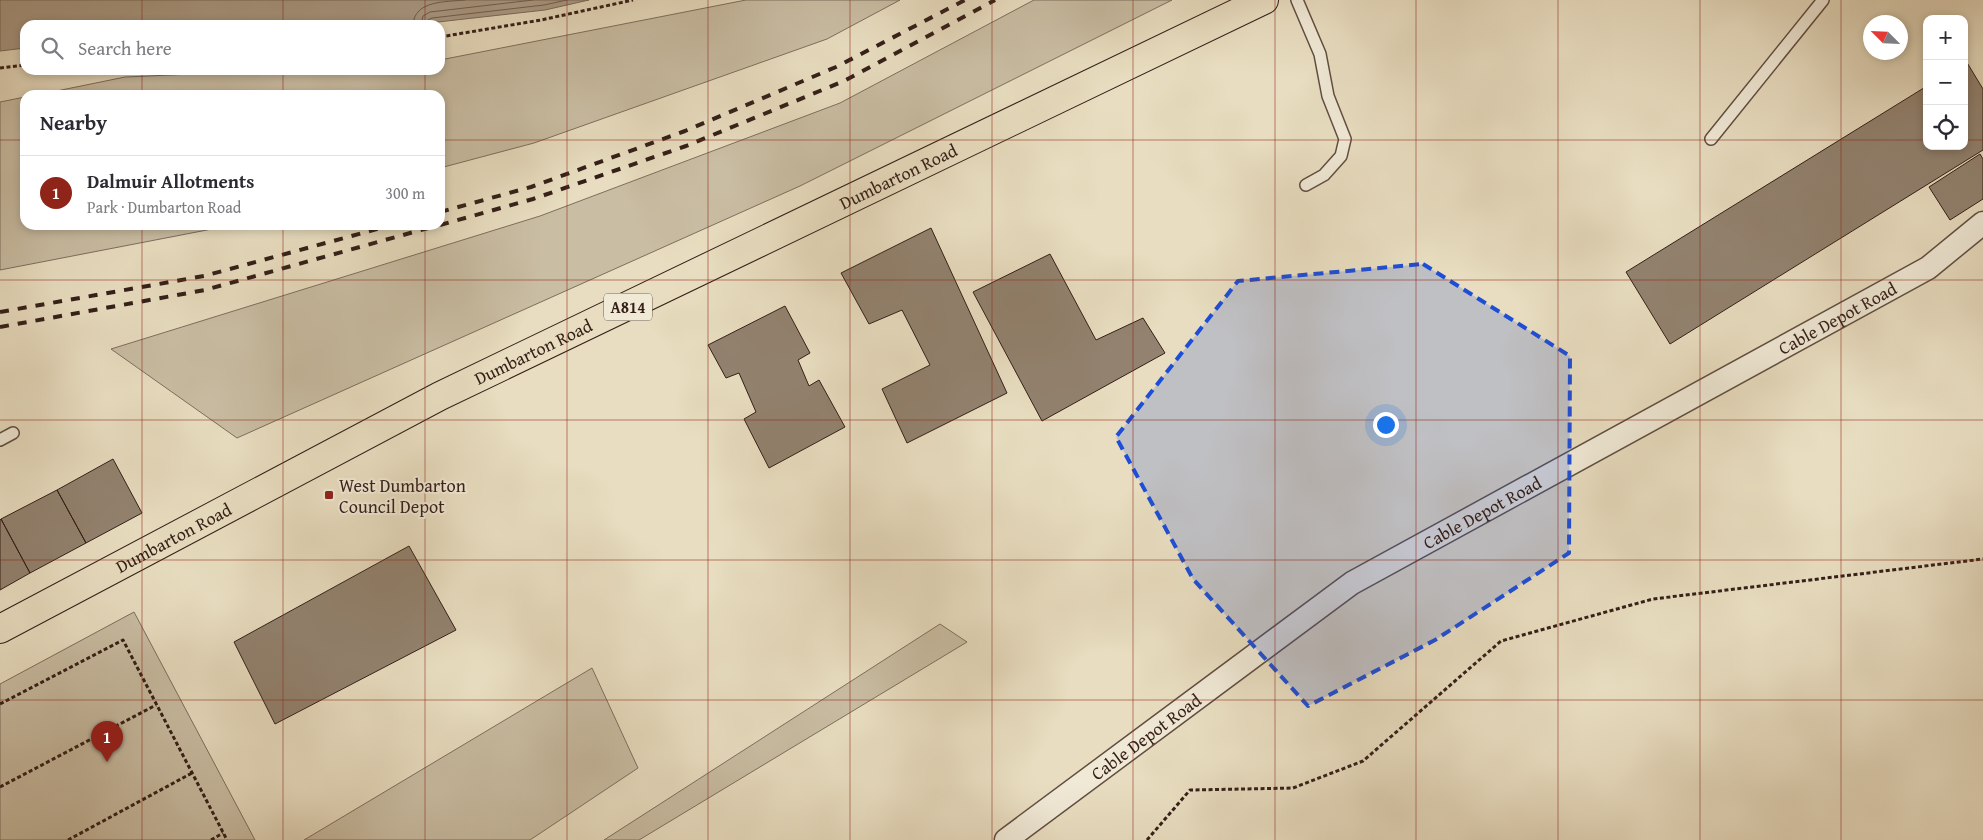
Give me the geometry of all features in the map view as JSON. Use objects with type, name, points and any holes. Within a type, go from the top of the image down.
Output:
[{"type":"main road","name":"Dumbarton Road","points":[[0,629],[440,396],[1264,0]]},
{"type":"street","name":"Cable Depot Road","points":[[1006,840],[1352,583],[1928,268],[1983,223]]},
{"type":"lane","points":[[1297,0],[1320,54],[1328,96],[1345,139],[1341,156],[1324,175],[1306,185]]},
{"type":"lane","points":[[1712,138],[1823,0]]},
{"type":"lane","points":[[0,440],[13,433]]},
{"type":"path","points":[[445,36],[541,20],[634,0]]},
{"type":"path","points":[[0,68],[20,65]]},
{"type":"path","points":[[1147,840],[1190,790],[1293,788],[1362,761],[1501,641],[1653,599],[1983,559]]},
{"type":"path","points":[[0,704],[123,640],[227,840]]},
{"type":"path","points":[[0,787],[156,705]]},
{"type":"path","points":[[68,840],[192,773]]},
{"type":"path","points":[[211,840],[223,833]]},
{"type":"highlighted area","points":[[1423,264],[1570,356],[1569,553],[1435,640],[1308,706],[1193,579],[1116,437],[1238,281]]},
{"type":"shaded area","points":[[746,0],[900,0],[827,39],[534,143],[445,167],[445,90],[61,90],[125,77],[171,75],[445,75],[445,59]]},
{"type":"shaded area","points":[[1034,0],[1172,0],[800,186],[237,438],[111,349],[540,216],[840,103]]},
{"type":"shaded area","points":[[20,98],[20,230],[207,230],[0,270],[0,102]]},
{"type":"shaded area","points":[[134,612],[255,840],[0,840],[0,684]]},
{"type":"shaded area","points":[[940,624],[967,642],[639,840],[604,840]]},
{"type":"shaded area","points":[[592,668],[638,768],[530,840],[304,840]]},
{"type":"water","points":[[0,0],[589,0],[545,10],[445,21],[20,20],[20,49],[0,51]]},
{"type":"building","points":[[1968,64],[1983,89],[1983,150],[1670,344],[1626,272],[1923,88],[1923,150],[1968,150]]},
{"type":"building","points":[[1980,154],[1983,159],[1983,199],[1950,220],[1929,187]]},
{"type":"building","points":[[931,228],[1007,393],[907,443],[882,389],[930,365],[902,310],[869,324],[841,273]]},
{"type":"building","points":[[1050,254],[1096,340],[1143,318],[1165,353],[1042,421],[973,292]]},
{"type":"building","points":[[785,306],[810,353],[798,360],[809,386],[819,380],[845,427],[769,468],[744,419],[756,412],[739,373],[726,378],[708,345]]},
{"type":"building","points":[[113,459],[142,513],[86,543],[57,490]]},
{"type":"building","points":[[57,490],[86,543],[30,573],[1,519]]},
{"type":"building","points":[[0,520],[30,573],[0,590]]},
{"type":"building","points":[[409,546],[456,630],[275,724],[234,642]]},
{"type":"railway","points":[[445,211],[531,187],[685,131],[836,67],[965,0]]},
{"type":"railway","points":[[445,224],[533,199],[686,146],[844,81],[995,0]]},
{"type":"railway","points":[[0,312],[204,276],[374,230]]},
{"type":"railway","points":[[0,327],[205,290],[421,230]]},
{"type":"place","name":"West Dumbarton Council Depot","points":[[329,495]]},
{"type":"place","name":"Dalmuir Allotments","points":[[107,762]]}]
